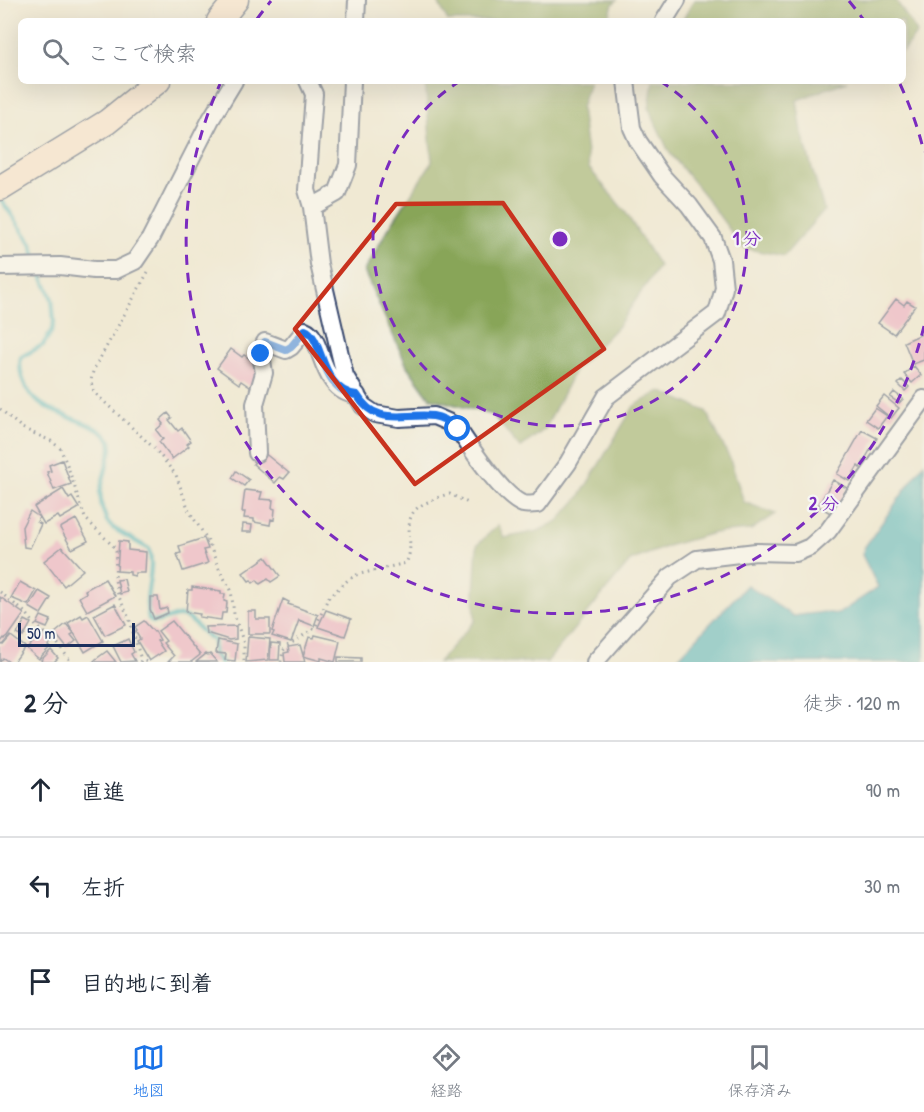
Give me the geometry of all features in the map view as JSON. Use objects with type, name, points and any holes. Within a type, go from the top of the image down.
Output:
[{"type":"street","points":[[221,18],[236,0]]},
{"type":"street","points":[[356,18],[357,0]]},
{"type":"street","points":[[666,18],[677,0]]},
{"type":"street","points":[[0,188],[107,122],[154,84]]},
{"type":"street","points":[[0,267],[48,266],[116,270],[135,261],[150,239],[211,119],[232,84]]},
{"type":"street","points":[[309,84],[314,94],[307,190],[312,207],[319,264],[345,376],[363,406],[375,414],[399,418],[434,416],[450,423],[458,429],[476,455],[513,499],[525,505],[538,504],[568,463],[606,398],[717,312],[724,288],[721,260],[713,238],[689,205],[662,176],[638,141],[632,128],[626,84]]},
{"type":"street","points":[[312,207],[337,193],[348,165],[352,84]]},
{"type":"street","points":[[257,453],[255,404],[264,373],[261,354],[265,342],[286,350],[305,330],[312,333],[332,380],[345,393],[357,395]]},
{"type":"street","points":[[596,662],[669,577],[697,559],[756,552],[796,553],[810,547],[828,531],[924,399]]},
{"type":"path","points":[[149,270],[94,369],[92,387],[98,396],[155,449],[176,475],[189,511],[207,538],[220,571],[231,590],[234,614],[244,644],[244,662]]},
{"type":"path","points":[[0,409],[22,428],[51,441],[60,448],[85,518],[113,546],[116,552],[115,580],[118,595],[129,618],[140,661],[147,662]]},
{"type":"path","points":[[281,662],[283,651],[287,646],[315,628],[328,598],[348,580],[356,575],[406,563],[410,551],[409,521],[422,504],[450,494],[468,503]]},
{"type":"path","points":[[0,592],[27,614],[36,626],[56,641],[71,662]]},
{"type":"highlighted area","points":[[503,203],[604,349],[415,484],[295,329],[396,204]]},
{"type":"green space","points":[[437,0],[617,0],[613,4],[609,18],[446,18]]},
{"type":"green space","points":[[694,0],[896,0],[917,33],[906,47],[906,18],[684,18]]},
{"type":"green space","points":[[425,84],[588,84],[581,108],[589,168],[626,213],[659,266],[618,326],[575,370],[545,429],[520,448],[493,415],[430,398],[407,366],[364,271],[432,162]]},
{"type":"green space","points":[[653,84],[839,84],[797,100],[802,133],[824,210],[784,256],[743,248],[669,152],[649,109]]},
{"type":"green space","points":[[660,391],[706,411],[730,459],[744,502],[775,514],[751,530],[714,533],[671,545],[630,561],[547,662],[438,662],[475,621],[477,545],[498,525],[504,538],[538,531],[558,521],[580,496],[634,406]]},
{"type":"water","points":[[924,463],[924,662],[674,662],[747,585],[793,616],[824,612],[838,614],[878,587],[862,555],[864,548]]},
{"type":"building","points":[[896,299],[904,305],[907,301],[915,306],[894,334],[878,323]]},
{"type":"building","points":[[924,333],[924,360],[913,364],[904,342]]},
{"type":"building","points":[[231,349],[256,363],[254,366],[262,372],[250,387],[241,381],[239,384],[217,368]]},
{"type":"building","points":[[914,366],[921,375],[912,383],[904,374]]},
{"type":"building","points":[[902,380],[909,387],[905,391],[898,384]]},
{"type":"building","points":[[894,392],[903,399],[899,403],[890,397]]},
{"type":"building","points":[[884,396],[899,408],[891,418],[876,406]]},
{"type":"building","points":[[875,408],[887,416],[878,428],[866,420]]},
{"type":"building","points":[[168,413],[172,418],[169,420],[178,431],[182,428],[191,441],[187,444],[189,446],[172,459],[159,442],[163,439],[156,430],[163,424],[160,420]]},
{"type":"building","points":[[862,430],[877,438],[860,468],[858,466],[849,481],[837,474]]},
{"type":"building","points":[[263,452],[289,473],[284,479],[280,477],[275,483],[253,464]]},
{"type":"building","points":[[62,460],[71,484],[54,490],[47,472],[51,471],[49,465]]},
{"type":"building","points":[[236,471],[249,480],[244,486],[232,478]]},
{"type":"building","points":[[833,480],[847,488],[832,514],[818,506]]},
{"type":"building","points":[[63,489],[69,499],[72,497],[79,508],[60,519],[58,516],[44,524],[34,507]]},
{"type":"building","points":[[245,490],[262,492],[260,499],[273,500],[274,520],[271,519],[270,525],[244,518],[245,512],[242,512]]},
{"type":"building","points":[[30,511],[39,517],[37,522],[41,524],[30,548],[24,547],[22,527]]},
{"type":"building","points":[[76,519],[88,541],[72,549],[60,528]]},
{"type":"building","points":[[243,524],[252,525],[251,532],[242,532]]},
{"type":"building","points":[[204,538],[208,549],[203,550],[208,563],[183,571],[177,554],[181,553],[179,546]]},
{"type":"building","points":[[119,541],[128,542],[128,550],[146,552],[145,573],[135,573],[135,576],[130,575],[130,572],[117,571]]},
{"type":"building","points":[[62,547],[83,570],[64,586],[44,561]]},
{"type":"building","points":[[266,557],[280,576],[271,582],[268,579],[260,584],[257,580],[253,583],[249,581],[243,573]]},
{"type":"building","points":[[105,579],[115,596],[87,611],[79,597],[86,593],[85,590]]},
{"type":"building","points":[[124,579],[127,592],[120,594],[117,580]]},
{"type":"building","points":[[20,582],[36,591],[28,605],[11,598]]},
{"type":"building","points":[[192,587],[221,591],[221,594],[225,594],[226,613],[222,613],[221,620],[199,617],[200,614],[186,612],[188,590],[192,590]]},
{"type":"building","points":[[39,591],[51,598],[41,614],[29,607]]},
{"type":"building","points":[[0,597],[24,614],[8,637],[0,643]]},
{"type":"building","points":[[150,597],[158,597],[160,610],[167,608],[168,613],[154,619],[150,609]]},
{"type":"building","points":[[283,599],[289,602],[288,604],[318,615],[314,626],[299,620],[291,642],[272,636]]},
{"type":"building","points":[[115,604],[126,625],[105,635],[94,615]]},
{"type":"building","points":[[326,610],[351,619],[345,636],[318,627]]},
{"type":"building","points":[[248,611],[256,611],[256,619],[270,619],[270,634],[248,634]]},
{"type":"building","points":[[81,615],[83,618],[88,615],[103,641],[85,652],[68,623]]},
{"type":"building","points":[[41,616],[51,620],[47,628],[37,624]]},
{"type":"building","points":[[25,620],[31,623],[23,637],[17,634]]},
{"type":"building","points":[[144,621],[155,631],[160,640],[157,641],[164,651],[149,661],[137,641],[140,639],[135,631],[137,630],[135,627]]},
{"type":"building","points":[[172,621],[200,655],[191,662],[168,662],[174,656],[163,643],[166,641],[158,631]]},
{"type":"building","points":[[66,624],[74,633],[71,635],[76,641],[67,648],[55,633]]},
{"type":"building","points":[[236,626],[236,639],[229,640],[206,633],[205,627]]},
{"type":"building","points":[[42,632],[52,641],[48,646],[50,647],[39,659],[27,649]]},
{"type":"building","points":[[315,635],[340,641],[335,662],[303,656],[309,637],[314,638]]},
{"type":"building","points":[[11,636],[25,647],[14,662],[3,658],[0,662],[0,645],[3,645]]},
{"type":"building","points":[[248,637],[270,639],[268,660],[246,662]]},
{"type":"building","points":[[128,639],[135,661],[121,662],[113,646]]},
{"type":"building","points":[[218,640],[237,644],[235,661],[225,660],[226,654],[216,653]]},
{"type":"building","points":[[271,643],[280,644],[279,660],[270,660]]},
{"type":"building","points":[[300,645],[305,662],[285,662],[284,653],[289,652],[288,647]]},
{"type":"building","points":[[51,650],[58,658],[54,662],[42,662],[41,660]]},
{"type":"building","points":[[107,651],[116,662],[93,662],[96,659]]},
{"type":"building","points":[[206,654],[210,654],[217,662],[196,662]]},
{"type":"building","points":[[338,657],[361,658],[361,662],[338,662]]},
{"type":"waterway","points":[[0,198],[31,243],[37,263]]},
{"type":"waterway","points":[[40,271],[52,299],[54,323],[43,345],[21,357],[20,368],[29,393],[50,409],[89,425],[110,440],[111,449],[100,492],[102,508],[107,521],[113,528],[149,549],[151,558],[147,601],[149,619],[153,622],[178,616],[188,618],[204,634],[214,640],[213,653],[221,662]]},
{"type":"route","points":[[261,354],[265,342],[286,350],[305,330],[308,331],[312,333],[332,380],[345,393],[357,395],[363,406],[375,414],[399,418],[434,416],[458,429]]}]
